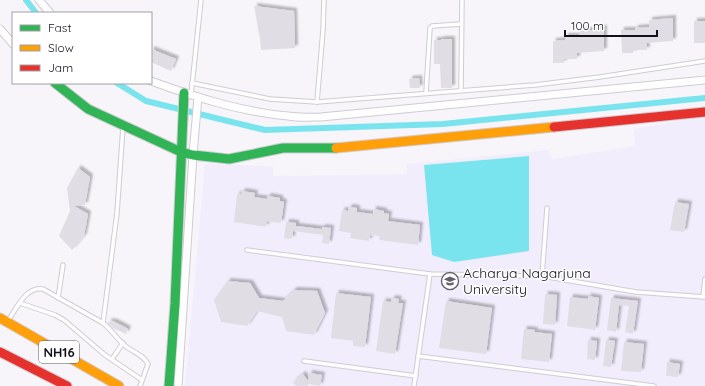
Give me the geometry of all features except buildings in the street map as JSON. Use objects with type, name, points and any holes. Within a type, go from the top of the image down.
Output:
[{"type":"main road","points":[[56,84],[69,96],[88,109],[123,126],[181,148],[229,159],[283,148],[341,148],[705,112]]},
{"type":"main road","points":[[169,386],[175,304],[181,148],[186,97]]},
{"type":"main road","name":"NH16","points":[[4,320],[119,386]]},
{"type":"main road","name":"NH16","points":[[0,352],[67,386]]},
{"type":"street","points":[[39,0],[49,12]]},
{"type":"street","points":[[0,29],[12,43]]},
{"type":"street","points":[[152,81],[186,97],[198,97],[242,109],[288,116],[322,117],[705,80]]},
{"type":"street","points":[[178,386],[193,151],[198,97]]},
{"type":"lane","points":[[186,97],[192,83],[201,0]]},
{"type":"lane","points":[[317,102],[324,0]]},
{"type":"lane","points":[[461,90],[462,0]]},
{"type":"lane","points":[[426,93],[430,28],[432,26],[461,24]]},
{"type":"lane","points":[[192,83],[270,99],[317,102],[535,85],[705,61]]},
{"type":"lane","points":[[103,322],[117,214],[123,126]]},
{"type":"lane","points":[[542,276],[548,208]]},
{"type":"lane","points":[[246,250],[430,274],[542,276],[636,292],[704,297],[705,279]]},
{"type":"lane","points":[[58,298],[63,265]]},
{"type":"lane","points":[[414,386],[430,274]]},
{"type":"lane","points":[[4,320],[27,294],[36,289],[43,289],[103,322],[123,343],[143,357],[148,364],[140,386]]},
{"type":"lane","points":[[20,303],[55,315],[64,320],[112,359],[142,380]]},
{"type":"lane","points":[[112,359],[123,343]]},
{"type":"lane","points":[[418,356],[654,386]]},
{"type":"lane","points":[[304,362],[416,376]]},
{"type":"shaded area","name":"Acharya Nagarjuna University","points":[[705,116],[705,386],[185,386],[205,164],[273,166],[273,176],[407,174],[406,164],[549,150],[552,159],[635,146],[634,129]]},
{"type":"water","points":[[529,156],[529,251],[454,262],[432,255],[424,165]]},
{"type":"waterway","points":[[26,0],[35,12]]},
{"type":"waterway","points":[[119,84],[146,101],[265,130],[443,124],[705,98]]},
{"type":"traffic: fast","points":[[56,84],[88,109],[181,152],[193,155],[229,159],[283,148],[336,148]]},
{"type":"traffic: fast","points":[[169,386],[175,304],[184,93]]},
{"type":"traffic: slow","points":[[336,148],[554,127]]},
{"type":"traffic: slow","points":[[0,318],[119,386]]},
{"type":"traffic: jam","points":[[554,127],[705,112]]},
{"type":"traffic: jam","points":[[0,352],[67,386]]},
{"type":"place","name":"Acharya Nagarjuna University","points":[[450,281]]}]
